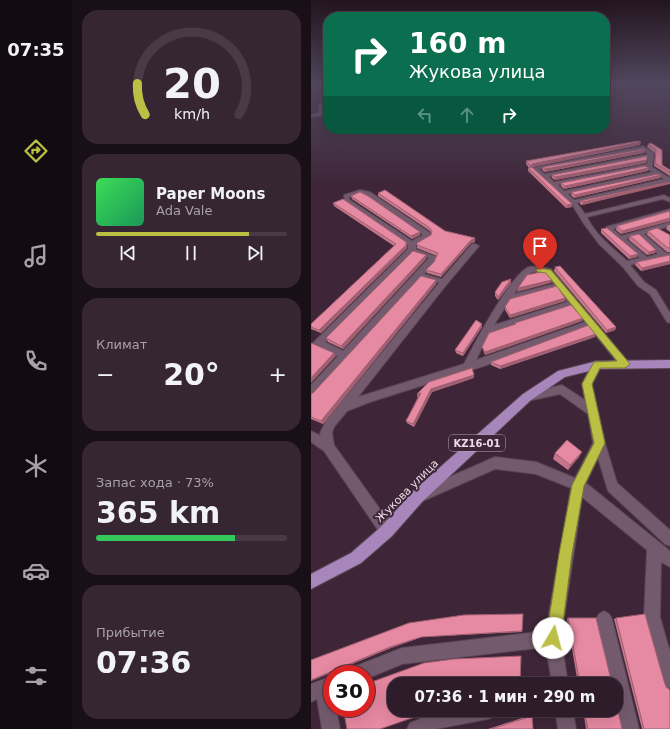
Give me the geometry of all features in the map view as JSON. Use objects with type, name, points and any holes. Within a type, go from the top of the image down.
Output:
[{"type":"main road","name":"Жукова улица","points":[[311,582],[356,558],[387,531],[417,497],[527,398],[562,374],[597,365],[670,364]]},
{"type":"street","points":[[649,168],[651,153],[643,148],[535,168],[573,202],[586,223],[602,242],[625,264],[641,284],[653,292],[670,320]]},
{"type":"street","points":[[544,176],[651,155]]},
{"type":"street","points":[[553,184],[645,165],[669,180],[573,202]]},
{"type":"street","points":[[563,192],[657,173]]},
{"type":"street","points":[[311,392],[430,263],[433,257],[412,247],[347,201],[346,196],[360,192],[368,194],[427,236],[412,247],[318,344],[344,355]]},
{"type":"street","points":[[583,216],[664,197],[670,200]]},
{"type":"street","points":[[645,259],[608,228],[670,211]]},
{"type":"street","points":[[621,238],[639,233],[661,230],[670,224]]},
{"type":"street","points":[[639,233],[667,255]]},
{"type":"street","points":[[328,447],[326,433],[330,424],[444,282],[475,246]]},
{"type":"street","points":[[625,264],[667,255]]},
{"type":"street","points":[[468,366],[485,331],[506,299],[523,274],[532,269],[548,271],[625,364]]},
{"type":"street","points":[[419,275],[444,282]]},
{"type":"street","points":[[506,299],[559,285]]},
{"type":"street","points":[[485,331],[573,303]]},
{"type":"street","points":[[343,408],[367,398],[468,366],[591,323]]},
{"type":"street","points":[[597,365],[587,384],[599,443],[612,487],[670,539]]},
{"type":"street","points":[[527,398],[561,389],[593,412]]},
{"type":"street","points":[[311,436],[328,447],[387,531]]},
{"type":"street","points":[[559,677],[553,638],[566,554],[578,485],[599,443]]},
{"type":"street","points":[[417,497],[495,463],[536,468],[578,485],[670,560]]},
{"type":"street","points":[[654,547],[652,617],[670,680]]},
{"type":"street","points":[[604,619],[630,729]]},
{"type":"street","points":[[375,667],[402,656],[553,638]]},
{"type":"street","points":[[322,688],[331,729]]},
{"type":"street","points":[[416,729],[436,720],[452,717]]},
{"type":"street","points":[[565,717],[567,729]]},
{"type":"building","points":[[638,141],[641,142],[532,164],[531,166],[526,161]]},
{"type":"building","points":[[651,143],[662,150],[662,165],[670,170],[670,172],[655,163],[656,150],[648,144]]},
{"type":"building","points":[[643,149],[645,150],[546,169],[543,167]]},
{"type":"building","points":[[647,156],[647,160],[555,177],[552,175]]},
{"type":"building","points":[[645,166],[649,168],[565,186],[561,183]]},
{"type":"building","points":[[532,167],[572,204],[567,205],[528,168]]},
{"type":"building","points":[[658,174],[661,175],[575,195],[572,192]]},
{"type":"building","points":[[670,182],[583,202],[580,201]]},
{"type":"building","points":[[385,190],[445,231],[475,238],[471,240],[441,274],[426,270],[434,262],[438,253],[417,245],[417,243],[431,235],[432,232],[430,228],[378,193]]},
{"type":"building","points":[[360,192],[420,232],[411,236],[351,196]]},
{"type":"building","points":[[343,199],[406,242],[406,245],[319,330],[311,327],[311,324],[396,244],[333,203]]},
{"type":"building","points":[[670,211],[670,218],[622,231],[617,226]]},
{"type":"building","points":[[607,228],[638,254],[630,256],[601,229]]},
{"type":"building","points":[[657,228],[670,235],[670,248],[668,248],[648,231]]},
{"type":"building","points":[[639,234],[656,250],[649,252],[630,236]]},
{"type":"building","points":[[413,251],[426,255],[341,346],[326,338]]},
{"type":"building","points":[[670,255],[670,261],[642,268],[637,262]]},
{"type":"building","points":[[560,266],[616,327],[607,330],[555,267]]},
{"type":"building","points":[[545,271],[552,280],[518,288],[527,275]]},
{"type":"building","points":[[421,276],[436,280],[321,421],[311,417],[311,394]]},
{"type":"building","points":[[511,279],[498,297],[495,292],[502,282]]},
{"type":"building","points":[[557,286],[565,298],[510,315],[505,307],[510,299]]},
{"type":"building","points":[[571,305],[583,318],[485,352],[482,347],[489,333]]},
{"type":"building","points":[[476,320],[482,324],[463,353],[455,350]]},
{"type":"building","points":[[589,325],[596,334],[500,366],[491,362]]},
{"type":"building","points":[[311,343],[334,353],[311,378]]},
{"type":"building","points":[[472,368],[474,375],[431,389],[413,424],[406,421],[421,393],[417,394],[429,382]]},
{"type":"building","points":[[567,440],[582,452],[570,465],[555,453]]},
{"type":"building","points":[[523,614],[522,631],[421,637],[390,647],[347,665],[323,665],[323,675],[311,680],[311,660],[409,623],[464,615]]},
{"type":"building","points":[[645,614],[664,681],[666,687],[670,691],[670,729],[644,729],[616,618]]},
{"type":"building","points":[[568,618],[596,618],[610,677],[579,677]]},
{"type":"building","points":[[521,656],[520,677],[387,677],[387,717],[415,717],[380,729],[347,729],[345,717],[375,717],[375,681],[424,663],[454,659]]},
{"type":"building","points":[[529,717],[532,717],[533,729],[491,729]]},
{"type":"building","points":[[585,717],[619,717],[622,729],[588,729]]},
{"type":"route","points":[[540,270],[548,271],[625,364],[597,365],[587,384],[599,443],[578,485],[553,638]]}]
